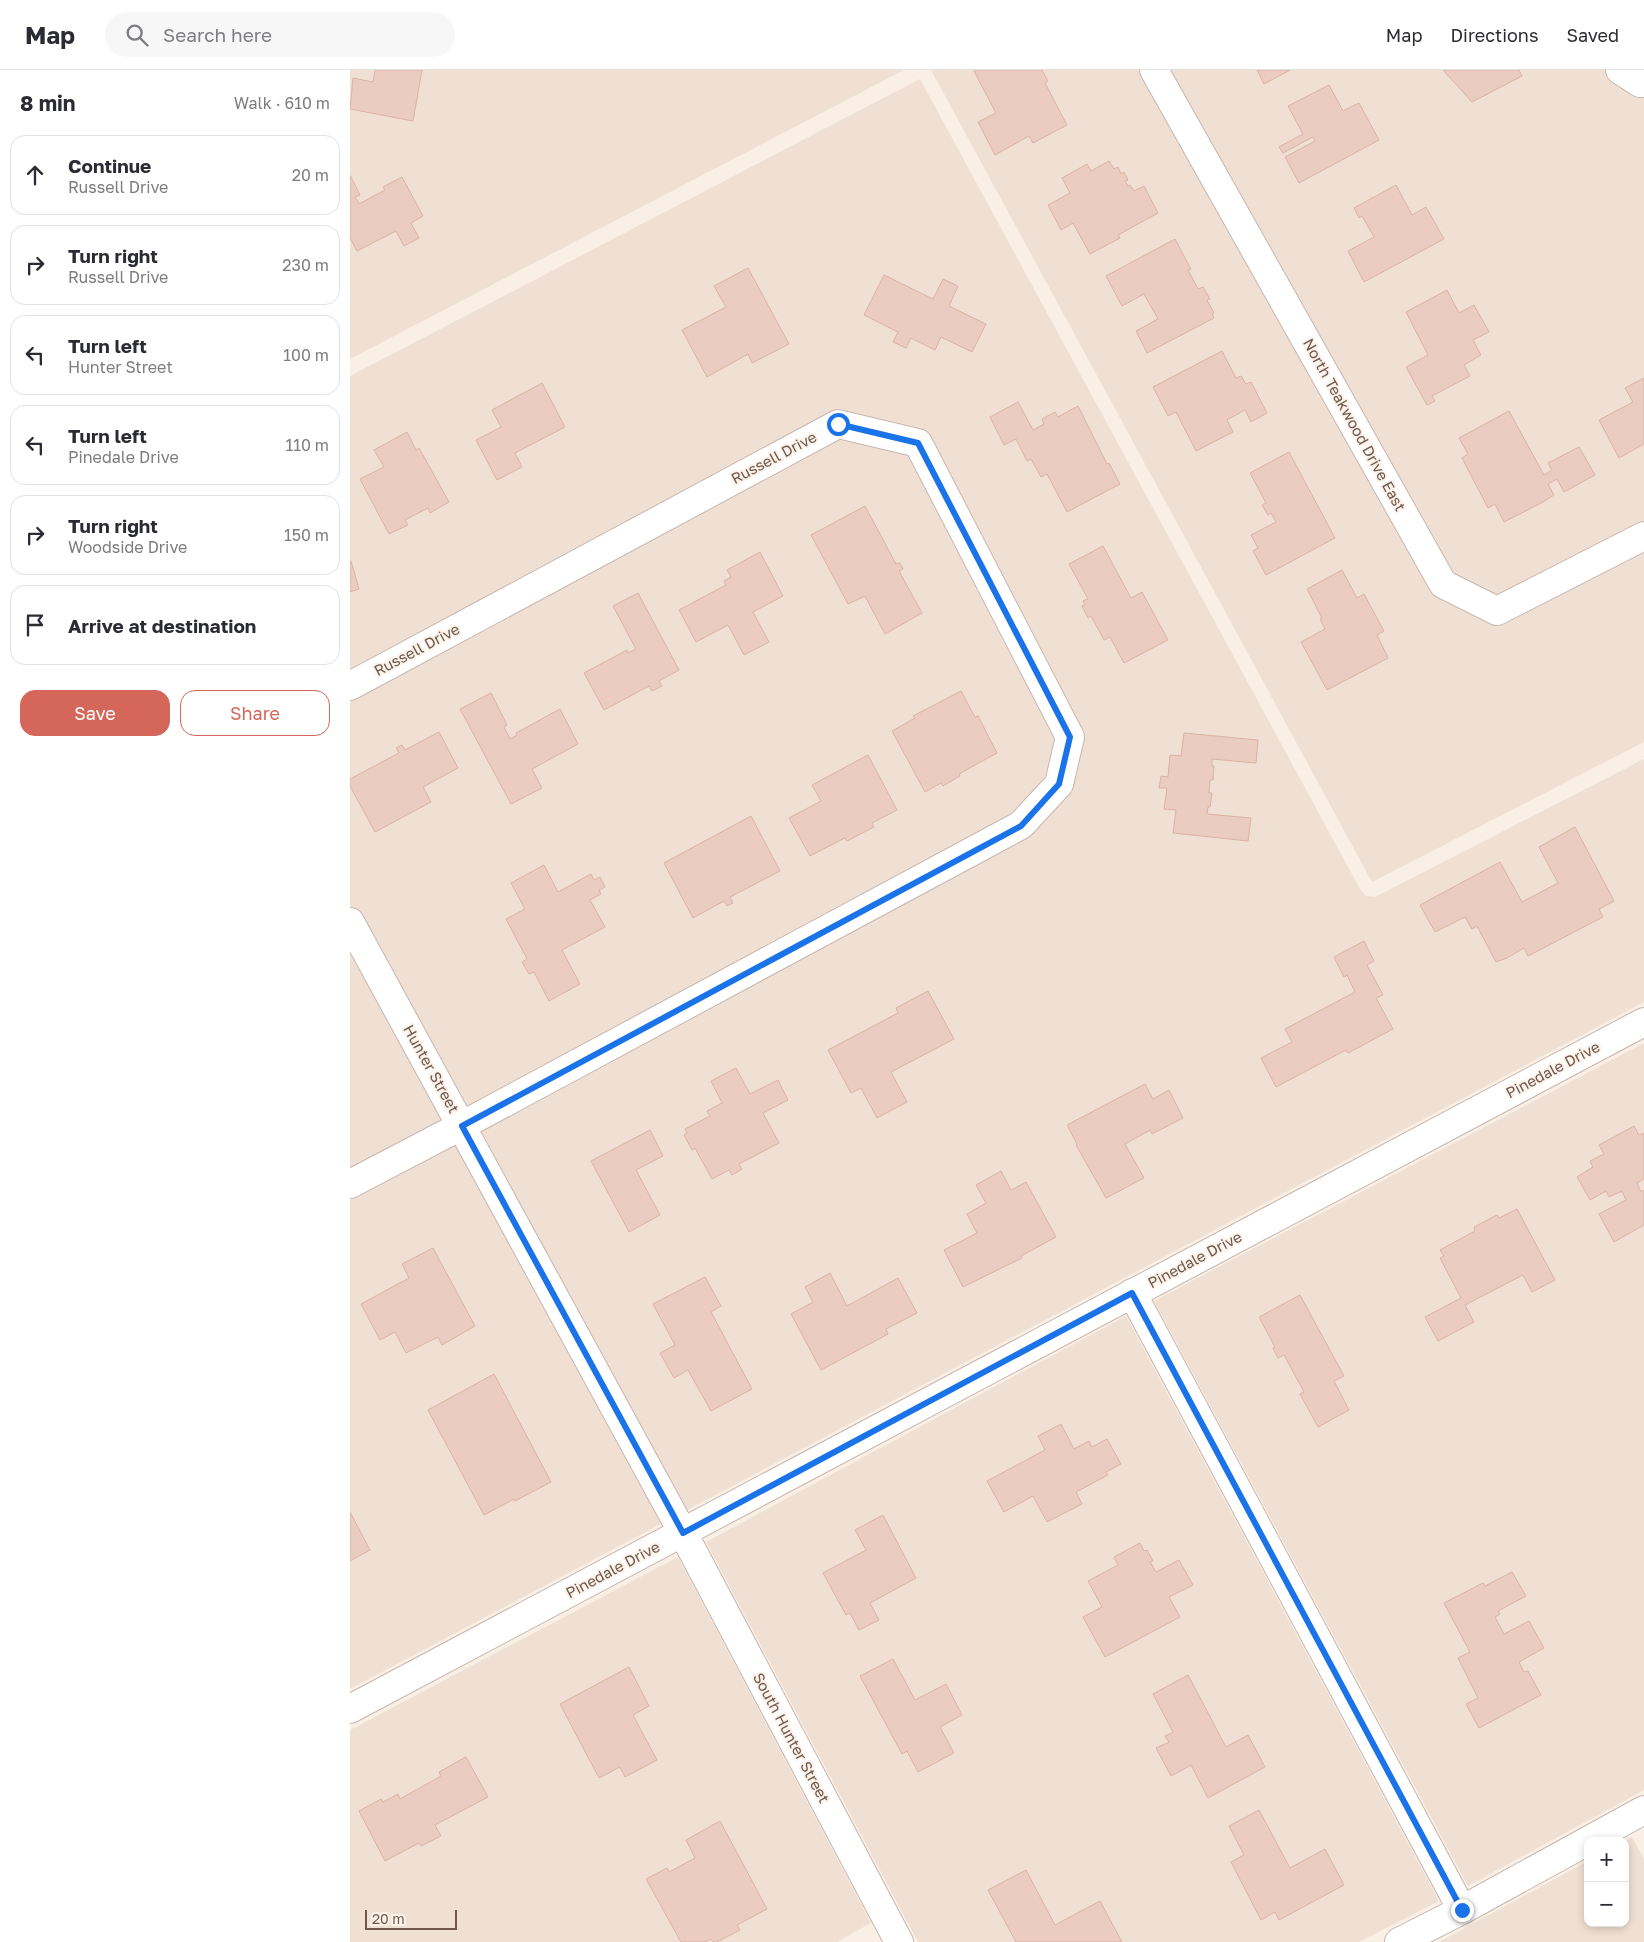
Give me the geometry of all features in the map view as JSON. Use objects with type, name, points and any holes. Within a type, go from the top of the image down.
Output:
[{"type":"street","name":"North Teakwood Drive East","points":[[1154,70],[1444,584],[1497,611],[1644,536]]},
{"type":"street","points":[[1620,70],[1640,83],[1644,83]]},
{"type":"street","name":"Russell Drive","points":[[350,686],[838,424],[918,443],[1070,737],[1059,784],[1021,826],[462,1126],[350,1184]]},
{"type":"street","name":"Hunter Street","points":[[350,922],[683,1533]]},
{"type":"street","name":"Pinedale Drive","points":[[350,1710],[1644,1022]]},
{"type":"street","points":[[1132,1293],[1462,1910]]},
{"type":"street","name":"South Hunter Street","points":[[683,1533],[889,1939]]},
{"type":"street","points":[[1399,1942],[1642,1816]]},
{"type":"shaded area","points":[[350,70],[904,70],[350,359]]},
{"type":"shaded area","points":[[931,70],[1644,70],[1644,742],[1372,882]]},
{"type":"shaded area","points":[[920,79],[1360,889],[1366,896],[1375,897],[1644,759],[1644,1002],[350,1689],[350,376]]},
{"type":"shaded area","points":[[1644,1043],[1644,1790],[1468,1886],[1154,1301]]},
{"type":"shaded area","points":[[1126,1316],[1439,1901],[1359,1942],[918,1942],[706,1542]]},
{"type":"shaded area","points":[[678,1557],[871,1923],[837,1942],[350,1942],[350,1730]]},
{"type":"shaded area","points":[[1632,1837],[1644,1859],[1644,1942],[1439,1942],[1584,1863],[1584,1927],[1629,1927],[1629,1839]]},
{"type":"building","points":[[375,70],[422,70],[413,121],[350,109],[353,78],[373,82]]},
{"type":"building","points":[[1042,70],[1048,81],[1045,83],[1067,125],[1033,143],[1029,136],[995,155],[978,122],[996,113],[974,71]]},
{"type":"building","points":[[1257,70],[1290,70],[1264,84]]},
{"type":"building","points":[[1443,70],[1519,70],[1522,76],[1472,102]]},
{"type":"building","points":[[1329,85],[1343,111],[1359,103],[1379,140],[1299,183],[1285,157],[1315,141],[1313,137],[1283,153],[1279,147],[1303,134],[1288,106]]},
{"type":"building","points":[[1109,161],[1114,169],[1118,167],[1121,174],[1124,172],[1128,180],[1125,181],[1134,191],[1144,186],[1158,213],[1118,235],[1120,238],[1090,254],[1073,223],[1061,230],[1048,205],[1070,193],[1062,178],[1087,164],[1091,171]]},
{"type":"building","points":[[350,175],[360,195],[355,197],[359,204],[385,190],[383,187],[402,177],[423,216],[411,223],[419,238],[404,246],[396,231],[357,251],[350,238]]},
{"type":"building","points":[[1396,185],[1412,215],[1426,207],[1444,239],[1364,282],[1348,251],[1374,237],[1362,216],[1359,218],[1354,208]]},
{"type":"building","points":[[1175,239],[1191,269],[1188,270],[1198,289],[1203,287],[1210,299],[1207,300],[1214,313],[1212,314],[1214,318],[1147,353],[1136,331],[1158,319],[1144,294],[1122,306],[1106,276]]},
{"type":"building","points":[[748,268],[789,344],[752,363],[748,354],[707,377],[682,330],[726,307],[714,286]]},
{"type":"building","points":[[884,275],[933,299],[943,279],[958,286],[949,306],[986,324],[972,352],[941,337],[935,350],[911,338],[906,348],[893,342],[898,332],[864,315]]},
{"type":"building","points":[[1447,290],[1459,313],[1474,305],[1489,332],[1473,340],[1481,355],[1464,365],[1470,376],[1432,396],[1435,401],[1427,405],[1406,367],[1428,355],[1406,312]]},
{"type":"building","points":[[1222,351],[1236,378],[1241,376],[1246,384],[1251,382],[1267,413],[1251,422],[1245,410],[1227,420],[1233,432],[1196,451],[1176,412],[1168,416],[1153,387]]},
{"type":"building","points":[[1644,378],[1644,444],[1619,458],[1599,420],[1633,402],[1625,388]]},
{"type":"building","points":[[542,383],[565,427],[515,453],[522,467],[497,480],[476,440],[501,427],[492,410]]},
{"type":"building","points":[[1018,402],[1033,430],[1044,424],[1042,419],[1055,412],[1058,417],[1078,406],[1107,464],[1109,463],[1120,484],[1067,512],[1047,474],[1041,477],[1031,459],[1027,461],[1016,439],[1004,445],[990,417]]},
{"type":"building","points":[[1509,411],[1544,475],[1552,470],[1548,463],[1579,447],[1595,475],[1564,492],[1557,479],[1548,484],[1554,495],[1504,522],[1495,504],[1488,508],[1462,458],[1468,454],[1459,438]]},
{"type":"building","points":[[407,432],[416,450],[419,448],[449,502],[430,513],[428,508],[405,520],[408,525],[389,534],[360,479],[384,467],[374,450]]},
{"type":"building","points":[[1289,452],[1335,538],[1266,575],[1253,551],[1258,548],[1251,535],[1276,522],[1271,513],[1268,515],[1262,505],[1266,503],[1250,473]]},
{"type":"building","points":[[865,506],[896,564],[900,563],[903,569],[899,571],[922,613],[885,634],[865,596],[848,604],[811,535]]},
{"type":"building","points":[[1103,546],[1131,598],[1142,592],[1168,640],[1124,663],[1110,637],[1104,640],[1091,616],[1088,618],[1082,606],[1085,605],[1083,601],[1088,599],[1069,564]]},
{"type":"building","points":[[760,552],[783,596],[753,612],[769,642],[744,655],[728,625],[696,642],[679,610],[726,585],[724,581],[731,577],[727,570]]},
{"type":"building","points":[[350,561],[359,589],[350,592]]},
{"type":"building","points":[[1342,570],[1357,598],[1364,594],[1384,631],[1377,635],[1388,658],[1327,690],[1301,642],[1325,629],[1320,619],[1322,618],[1307,589]]},
{"type":"building","points":[[638,593],[679,670],[659,681],[662,686],[652,691],[649,686],[604,710],[584,673],[627,650],[628,653],[636,649],[613,606]]},
{"type":"building","points":[[961,691],[975,717],[978,716],[997,753],[959,774],[960,776],[943,786],[941,783],[925,792],[892,731],[915,718],[913,716]]},
{"type":"building","points":[[491,693],[507,725],[504,727],[510,739],[517,735],[516,733],[560,709],[578,744],[532,769],[542,788],[511,804],[460,709]]},
{"type":"building","points":[[439,732],[458,768],[423,787],[431,802],[375,832],[350,786],[350,779],[399,753],[396,748],[402,745],[405,750]]},
{"type":"building","points":[[1184,733],[1258,740],[1256,763],[1212,759],[1212,766],[1214,766],[1213,780],[1210,780],[1209,793],[1212,793],[1207,814],[1251,818],[1248,841],[1173,833],[1176,810],[1164,809],[1167,788],[1159,788],[1161,776],[1168,777],[1170,755],[1181,756]]},
{"type":"building","points":[[868,755],[897,810],[872,823],[874,827],[847,841],[845,838],[810,856],[789,818],[821,801],[812,785]]},
{"type":"building","points":[[751,816],[780,871],[730,897],[733,903],[727,906],[724,901],[693,918],[664,863]]},
{"type":"building","points":[[1575,827],[1614,901],[1599,909],[1603,917],[1528,956],[1524,948],[1496,962],[1477,926],[1472,929],[1465,917],[1435,932],[1420,905],[1500,862],[1522,902],[1558,883],[1539,847]]},
{"type":"building","points":[[544,865],[558,892],[591,874],[594,880],[600,877],[605,887],[599,890],[601,894],[590,900],[605,927],[562,950],[580,984],[549,1001],[534,972],[529,974],[522,962],[527,959],[506,919],[525,909],[511,883]]},
{"type":"building","points":[[1364,941],[1374,961],[1367,965],[1383,995],[1376,998],[1393,1029],[1348,1053],[1346,1050],[1276,1087],[1261,1058],[1292,1042],[1285,1029],[1355,992],[1347,975],[1344,977],[1334,957]]},
{"type":"building","points":[[928,991],[954,1039],[891,1072],[907,1102],[877,1118],[861,1088],[851,1093],[828,1050],[898,1013],[896,1008]]},
{"type":"building","points":[[736,1068],[750,1094],[778,1080],[788,1100],[763,1113],[779,1143],[739,1164],[742,1169],[732,1175],[729,1170],[712,1179],[695,1148],[692,1150],[684,1135],[687,1133],[685,1129],[710,1116],[707,1111],[722,1103],[711,1081]]},
{"type":"building","points":[[1145,1084],[1153,1099],[1169,1090],[1183,1118],[1152,1134],[1150,1130],[1125,1144],[1144,1178],[1106,1198],[1067,1125]]},
{"type":"building","points":[[1634,1126],[1639,1135],[1644,1133],[1644,1179],[1637,1183],[1641,1192],[1644,1190],[1644,1225],[1614,1242],[1599,1214],[1626,1200],[1622,1191],[1609,1197],[1606,1191],[1590,1200],[1577,1177],[1593,1167],[1590,1161],[1604,1154],[1599,1145]]},
{"type":"building","points":[[650,1130],[663,1156],[636,1170],[660,1215],[629,1232],[591,1161]]},
{"type":"building","points":[[1001,1171],[1011,1190],[1026,1182],[1056,1237],[1021,1256],[1022,1258],[963,1287],[944,1250],[977,1233],[967,1214],[986,1203],[976,1185]]},
{"type":"building","points":[[1517,1209],[1555,1280],[1532,1292],[1523,1275],[1465,1305],[1474,1322],[1438,1341],[1425,1317],[1461,1298],[1440,1258],[1444,1256],[1440,1250],[1475,1231],[1474,1227],[1497,1215],[1499,1218]]},
{"type":"building","points":[[433,1248],[475,1326],[442,1345],[438,1337],[406,1353],[395,1332],[380,1340],[361,1304],[409,1278],[402,1264]]},
{"type":"building","points":[[830,1273],[847,1306],[898,1278],[917,1313],[886,1329],[888,1334],[821,1370],[791,1314],[813,1302],[805,1287]]},
{"type":"building","points":[[705,1277],[721,1306],[711,1312],[752,1389],[711,1411],[688,1370],[674,1378],[660,1353],[675,1345],[653,1304]]},
{"type":"building","points":[[1300,1295],[1344,1376],[1334,1381],[1349,1410],[1318,1427],[1300,1394],[1304,1392],[1284,1355],[1278,1358],[1273,1348],[1275,1347],[1259,1317]]},
{"type":"building","points":[[494,1374],[551,1482],[484,1515],[428,1410]]},
{"type":"building","points":[[1061,1424],[1074,1449],[1089,1441],[1092,1447],[1107,1439],[1121,1464],[1106,1472],[1108,1475],[1076,1492],[1082,1504],[1047,1522],[1033,1496],[1004,1512],[987,1481],[1045,1450],[1038,1436]]},
{"type":"building","points":[[350,1512],[370,1550],[350,1561]]},
{"type":"building","points":[[883,1515],[916,1578],[870,1603],[879,1620],[859,1630],[850,1613],[846,1615],[823,1573],[866,1550],[855,1530]]},
{"type":"building","points":[[1140,1543],[1144,1551],[1147,1550],[1153,1561],[1150,1562],[1156,1572],[1179,1560],[1193,1585],[1169,1597],[1180,1617],[1105,1657],[1083,1617],[1102,1607],[1088,1581],[1118,1565],[1114,1557]]},
{"type":"building","points":[[1512,1572],[1526,1596],[1498,1611],[1500,1614],[1495,1617],[1504,1634],[1529,1621],[1544,1648],[1519,1662],[1524,1672],[1528,1671],[1541,1695],[1479,1728],[1466,1704],[1478,1698],[1458,1658],[1470,1652],[1444,1603],[1483,1583],[1485,1586]]},
{"type":"building","points":[[893,1659],[915,1700],[946,1684],[962,1715],[940,1727],[954,1753],[918,1772],[907,1751],[902,1754],[860,1676]]},
{"type":"building","points":[[629,1667],[649,1706],[633,1715],[657,1760],[625,1777],[620,1767],[599,1778],[560,1704]]},
{"type":"building","points":[[1188,1675],[1226,1747],[1248,1735],[1265,1767],[1208,1798],[1191,1765],[1171,1776],[1156,1748],[1169,1742],[1165,1736],[1173,1732],[1153,1694]]},
{"type":"building","points":[[466,1757],[488,1797],[435,1825],[441,1836],[421,1846],[419,1843],[385,1861],[359,1811],[381,1799],[383,1802],[398,1794],[400,1799],[441,1776],[439,1772]]},
{"type":"building","points":[[1259,1810],[1290,1868],[1325,1849],[1344,1885],[1279,1920],[1275,1912],[1261,1920],[1231,1862],[1244,1855],[1229,1826]]},
{"type":"building","points":[[720,1821],[767,1909],[737,1925],[740,1930],[717,1942],[713,1942],[711,1939],[705,1942],[681,1942],[646,1879],[667,1868],[669,1872],[695,1858],[686,1840]]},
{"type":"building","points":[[1026,1870],[1055,1925],[1100,1901],[1122,1942],[1016,1942],[988,1890]]},
{"type":"route","points":[[838,424],[918,443],[1070,737],[1059,784],[1021,826],[462,1126],[683,1533],[1132,1293],[1462,1910]]}]
